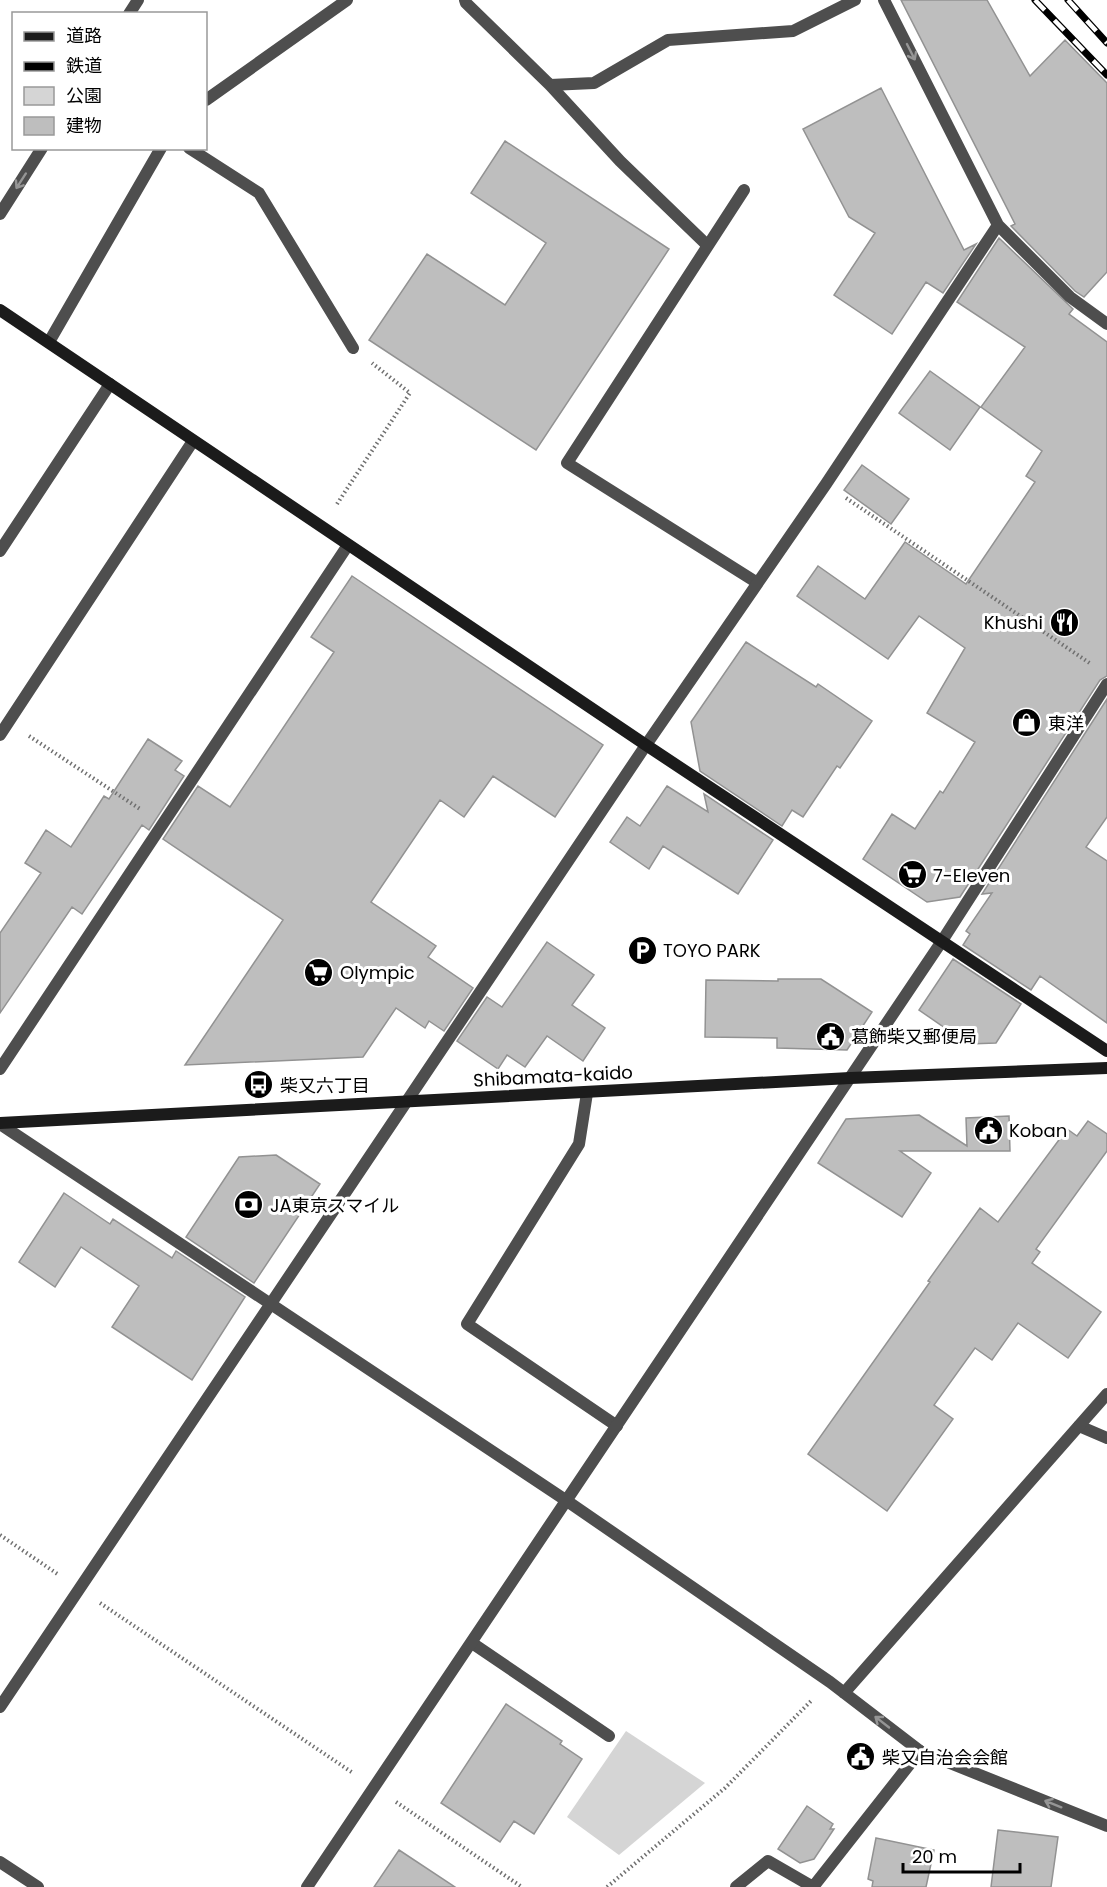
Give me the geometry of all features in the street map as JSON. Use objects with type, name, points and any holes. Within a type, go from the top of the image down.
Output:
[{"type":"street","points":[[207,99],[347,0]]},
{"type":"street","points":[[465,0],[550,85],[620,161],[707,245]]},
{"type":"street","points":[[550,85],[594,82],[668,40],[792,31],[855,0]]},
{"type":"street","points":[[884,0],[998,225],[1070,297],[1107,324]]},
{"type":"street","points":[[0,214],[41,150]]},
{"type":"street","points":[[49,342],[160,150]]},
{"type":"street","points":[[192,150],[259,193],[353,348]]},
{"type":"street","points":[[744,190],[567,463],[756,582]]},
{"type":"street","points":[[0,1707],[645,745],[826,484],[998,225]]},
{"type":"street","points":[[0,310],[645,745],[1107,1051]]},
{"type":"street","points":[[0,550],[110,384]]},
{"type":"street","points":[[0,735],[193,441]]},
{"type":"street","points":[[0,1069],[348,545]]},
{"type":"street","points":[[306,1887],[375,1788],[942,941],[1107,684]]},
{"type":"street","name":"Shibamata-kaido","points":[[0,1124],[850,1078],[1107,1068]]},
{"type":"street","points":[[587,1093],[579,1144],[467,1324],[617,1426]]},
{"type":"street","points":[[0,1124],[567,1501],[830,1682],[920,1751],[1107,1826]]},
{"type":"street","points":[[844,1693],[1107,1394]]},
{"type":"street","points":[[1079,1426],[1107,1438]]},
{"type":"street","points":[[472,1643],[609,1736]]},
{"type":"street","points":[[736,1887],[768,1862],[813,1887],[920,1751]]},
{"type":"street","points":[[0,1862],[38,1887]]},
{"type":"path","points":[[322,527],[410,393],[353,348]]},
{"type":"path","points":[[826,484],[1097,668]]},
{"type":"path","points":[[8,723],[162,824]]},
{"type":"path","points":[[0,1535],[522,1887]]},
{"type":"path","points":[[608,1887],[725,1788],[830,1682]]},
{"type":"green space","points":[[626,1731],[705,1783],[619,1855],[567,1817]]},
{"type":"building","points":[[901,0],[987,0],[1030,76],[1065,40],[1107,83],[1107,272],[1084,297],[1075,291],[1011,226],[1015,224]]},
{"type":"building","points":[[881,88],[964,250],[976,244],[943,293],[926,282],[892,334],[834,295],[875,233],[849,217],[803,129]]},
{"type":"building","points":[[505,141],[669,249],[536,450],[369,340],[427,254],[505,305],[546,243],[471,193]]},
{"type":"building","points":[[999,238],[1073,309],[1069,314],[1107,342],[1107,676],[1100,680],[960,897],[927,902],[863,859],[892,814],[915,829],[940,791],[943,793],[975,742],[927,713],[965,648],[919,616],[888,659],[797,596],[818,566],[865,599],[905,542],[966,584],[1035,482],[1026,476],[1042,451],[981,407],[1025,347],[957,302]]},
{"type":"building","points":[[930,371],[980,407],[950,450],[899,413]]},
{"type":"building","points":[[862,465],[909,499],[891,524],[844,490]]},
{"type":"building","points":[[352,576],[603,745],[555,817],[493,776],[464,817],[440,800],[371,902],[436,946],[428,957],[473,988],[444,1031],[429,1021],[425,1028],[396,1008],[363,1057],[185,1065],[283,920],[163,839],[198,786],[230,807],[334,652],[311,637]]},
{"type":"building","points":[[746,642],[816,687],[818,684],[872,721],[840,768],[837,766],[803,817],[792,810],[782,826],[700,771],[691,722]]},
{"type":"building","points":[[1107,699],[1107,817],[1086,847],[1107,861],[1107,1023],[1040,976],[1031,990],[963,945],[970,934],[966,931],[992,893],[982,894]]},
{"type":"building","points":[[148,739],[182,761],[175,770],[184,776],[149,830],[142,825],[82,914],[72,907],[0,1013],[0,933],[41,873],[25,863],[46,830],[71,847],[104,796],[109,799]]},
{"type":"building","points":[[667,786],[708,812],[704,794],[773,840],[738,894],[663,846],[649,869],[610,842],[627,817],[640,826]]},
{"type":"building","points":[[547,942],[594,975],[572,1005],[605,1028],[583,1061],[547,1036],[525,1067],[507,1055],[498,1069],[457,1041],[487,997],[502,1007]]},
{"type":"building","points":[[953,959],[1021,1004],[996,1043],[968,1044],[919,1010]]},
{"type":"building","points":[[778,979],[821,979],[872,1012],[847,1050],[777,1048],[777,1038],[705,1037],[706,980],[778,981]]},
{"type":"building","points":[[919,1115],[967,1146],[966,1118],[1009,1116],[1010,1151],[900,1151],[931,1173],[902,1217],[818,1163],[846,1119]]},
{"type":"building","points":[[1088,1121],[1107,1134],[1107,1151],[1036,1249],[1040,1252],[1032,1263],[1101,1312],[1068,1358],[1018,1323],[992,1360],[975,1348],[934,1405],[953,1419],[887,1511],[808,1454],[980,1208],[998,1222],[1067,1129],[1077,1136]]},
{"type":"building","points":[[276,1155],[320,1184],[254,1283],[186,1237],[239,1157]]},
{"type":"building","points":[[64,1193],[110,1224],[113,1219],[172,1258],[176,1251],[245,1297],[192,1380],[112,1327],[139,1286],[81,1247],[55,1287],[19,1262]]},
{"type":"building","points":[[506,1704],[562,1741],[560,1744],[582,1759],[534,1834],[514,1821],[500,1842],[441,1803]]},
{"type":"building","points":[[807,1806],[833,1824],[830,1829],[834,1829],[814,1859],[800,1863],[778,1849]]},
{"type":"building","points":[[998,1830],[1058,1837],[1051,1887],[991,1887]]},
{"type":"building","points":[[876,1838],[934,1850],[926,1887],[872,1887],[873,1881],[868,1879]]},
{"type":"building","points":[[399,1850],[455,1887],[374,1887]]},
{"type":"railway","points":[[1035,0],[1107,75]]},
{"type":"railway","points":[[1068,0],[1107,43]]},
{"type":"place","name":"Khushi","points":[[1064,622]]},
{"type":"place","name":"東洋","points":[[1027,723]]},
{"type":"place","name":"7-Eleven","points":[[912,875]]},
{"type":"place","name":"TOYO PARK","points":[[642,950]]},
{"type":"place","name":"Olympic","points":[[319,972]]},
{"type":"place","name":"葛飾柴又郵便局","points":[[830,1036]]},
{"type":"place","name":"柴又六丁目","points":[[259,1085]]},
{"type":"place","name":"Koban","points":[[988,1130]]},
{"type":"place","name":"JA東京スマイル","points":[[249,1205]]},
{"type":"place","name":"柴又自治会会館","points":[[861,1757]]}]
